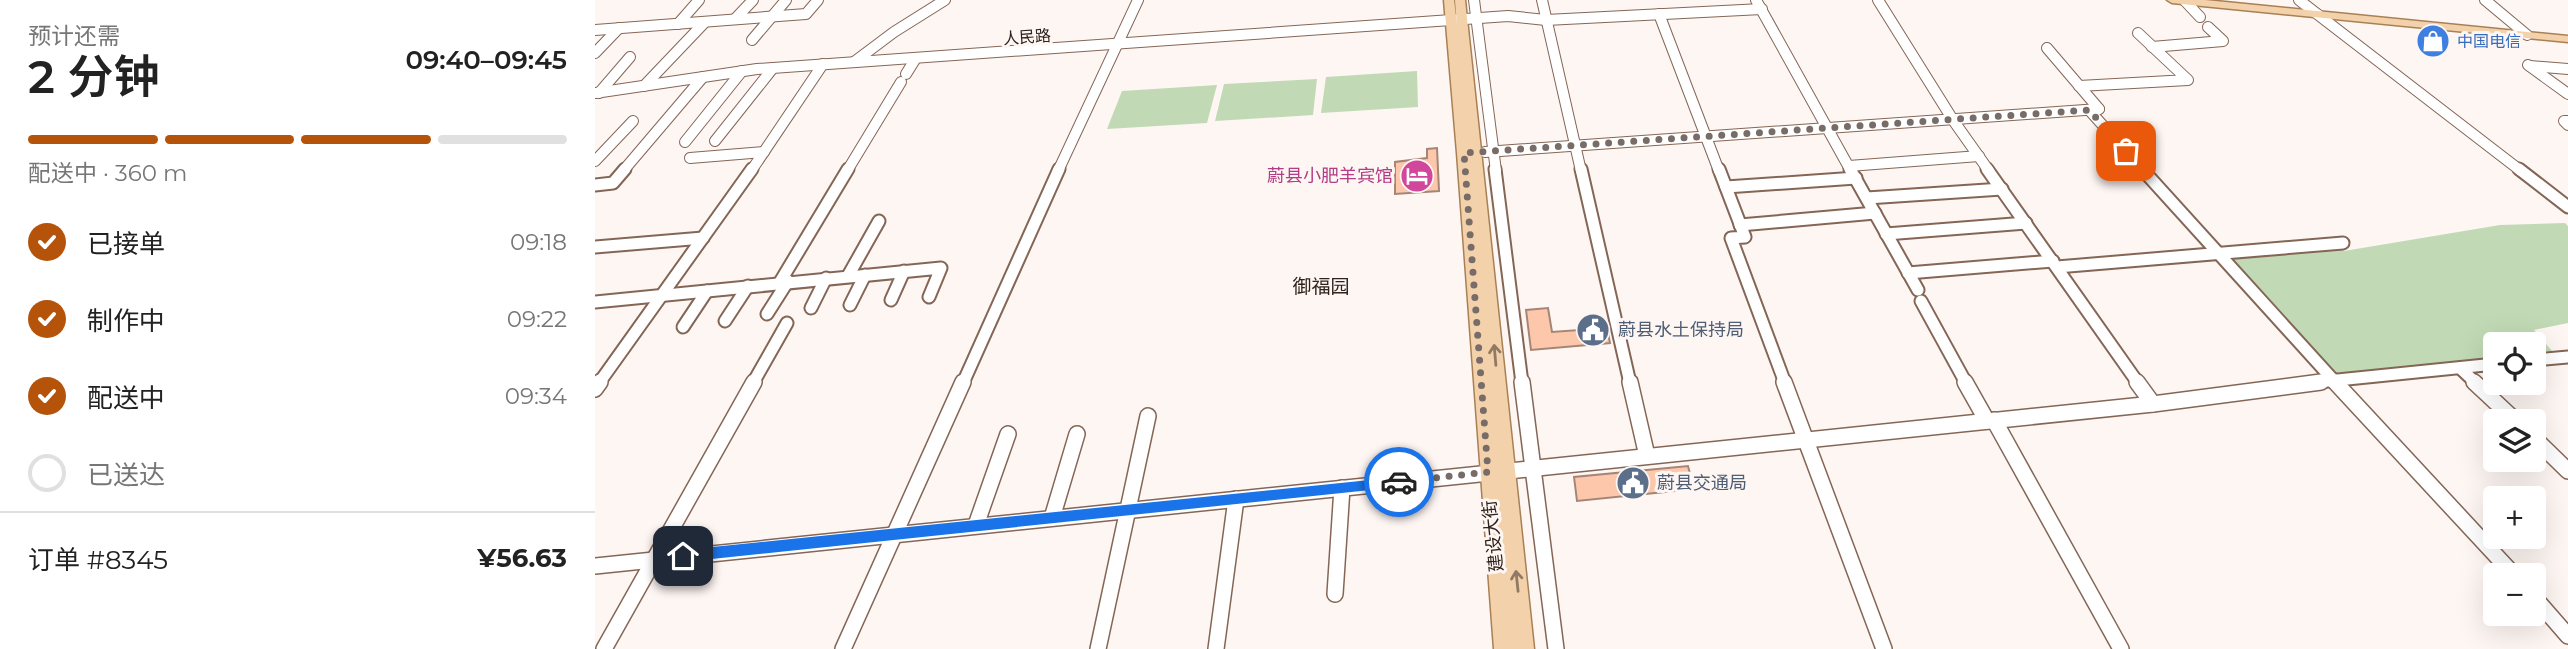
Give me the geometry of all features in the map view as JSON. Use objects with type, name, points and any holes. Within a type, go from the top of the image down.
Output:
[{"type":"main road","name":"建设大街","points":[[1450,0],[1464,19]]},
{"type":"main road","name":"建设大街","points":[[1460,0],[1478,152],[1505,471],[1524,649]]},
{"type":"main road","points":[[2172,0],[2568,38]]},
{"type":"main road","name":"建设大街","points":[[1478,152],[1488,472],[1504,649]]},
{"type":"street","points":[[677,24],[699,0]]},
{"type":"street","points":[[735,19],[753,0]]},
{"type":"street","points":[[752,40],[786,0]]},
{"type":"street","points":[[595,30],[806,15],[818,0]]},
{"type":"street","points":[[854,62],[894,32],[945,0]]},
{"type":"street","points":[[843,649],[1115,45],[1138,0]]},
{"type":"street","points":[[1464,19],[1474,0]]},
{"type":"street","points":[[1542,0],[1647,456]]},
{"type":"street","points":[[1878,0],[1953,120],[2153,404]]},
{"type":"street","points":[[2299,0],[2568,207]]},
{"type":"street","points":[[2485,0],[2527,35]]},
{"type":"street","points":[[2185,1],[2200,17]]},
{"type":"street","points":[[1464,19],[1508,16],[1546,20],[1759,5],[2120,649]]},
{"type":"street","points":[[1660,14],[1745,237],[1731,239],[1884,649]]},
{"type":"street","name":"人民路","points":[[597,93],[773,68],[1464,19]]},
{"type":"street","points":[[643,86],[705,22]]},
{"type":"street","points":[[2152,47],[2223,41],[2208,27]]},
{"type":"street","points":[[595,53],[619,28]]},
{"type":"street","points":[[2079,86],[2188,80],[2138,33]]},
{"type":"street","points":[[1556,649],[1532,468],[1478,152],[2099,109],[2047,48]]},
{"type":"street","points":[[597,93],[630,57]]},
{"type":"street","points":[[767,314],[916,58]]},
{"type":"street","points":[[597,384],[764,152],[823,64]]},
{"type":"street","points":[[2568,69],[2528,65],[2568,94]]},
{"type":"street","points":[[715,141],[773,68]]},
{"type":"street","points":[[685,142],[742,71]]},
{"type":"street","points":[[595,185],[613,183],[703,77]]},
{"type":"street","points":[[2089,110],[2503,563]]},
{"type":"street","points":[[595,161],[633,121]]},
{"type":"street","points":[[689,158],[764,152]]},
{"type":"street","points":[[1849,166],[1979,156]]},
{"type":"street","points":[[1726,187],[1856,178]]},
{"type":"street","points":[[1867,198],[2002,189]]},
{"type":"street","points":[[1740,225],[1875,213]]},
{"type":"street","points":[[848,276],[879,220]]},
{"type":"street","points":[[1887,234],[2026,223]]},
{"type":"street","points":[[595,247],[703,238]]},
{"type":"street","points":[[1908,273],[2343,243]]},
{"type":"street","points":[[597,305],[784,281],[941,268],[929,297]]},
{"type":"street","points":[[891,300],[904,271]]},
{"type":"street","points":[[850,305],[865,275]]},
{"type":"street","points":[[811,308],[826,278]]},
{"type":"street","points":[[725,321],[748,286]]},
{"type":"street","points":[[683,327],[707,290]]},
{"type":"street","points":[[604,649],[657,559],[787,323]]},
{"type":"street","points":[[2546,359],[2568,357]]},
{"type":"street","points":[[595,566],[2153,404],[2333,380],[2483,365]]},
{"type":"street","points":[[2460,368],[2503,409]]},
{"type":"street","points":[[1098,649],[1148,416]]},
{"type":"street","points":[[976,525],[1008,434]]},
{"type":"street","points":[[1052,518],[1077,434]]},
{"type":"street","points":[[2546,450],[2568,471]]},
{"type":"street","points":[[1335,594],[1342,488]]},
{"type":"street","points":[[1216,649],[1236,499]]},
{"type":"street","points":[[2546,611],[2568,636]]},
{"type":"green space","points":[[1417,71],[1418,107],[1321,113],[1326,77]]},
{"type":"green space","points":[[1317,79],[1313,115],[1215,121],[1224,84]]},
{"type":"green space","points":[[1217,85],[1207,123],[1107,129],[1122,91]]},
{"type":"green space","points":[[2565,223],[2568,226],[2568,323],[2534,330],[2536,332],[2483,332],[2483,358],[2336,375],[2225,255],[2337,245],[2344,251],[2500,225]]},
{"type":"building","name":"蔚县小肥羊宾馆","points":[[1437,148],[1439,191],[1395,194],[1395,162],[1427,158],[1427,149]]},
{"type":"building","name":"蔚县水土保持局","points":[[1548,308],[1552,332],[1607,328],[1610,343],[1531,350],[1526,310]]},
{"type":"building","name":"蔚县交通局","points":[[1688,466],[1694,489],[1577,501],[1574,477]]},
{"type":"way so far","points":[[1399,482],[1488,472],[1464,153],[2089,110],[2126,151]]},
{"type":"place","name":"中国电信","points":[[2433,41]]},
{"type":"place","name":"蔚县小肥羊宾馆","points":[[1417,176]]},
{"type":"place","name":"蔚县水土保持局","points":[[1593,330]]},
{"type":"place","name":"蔚县交通局","points":[[1633,483]]},
{"type":"district","name":"御福园","points":[[1321,286]]},
{"type":"route","points":[[683,556],[1399,482]]}]
